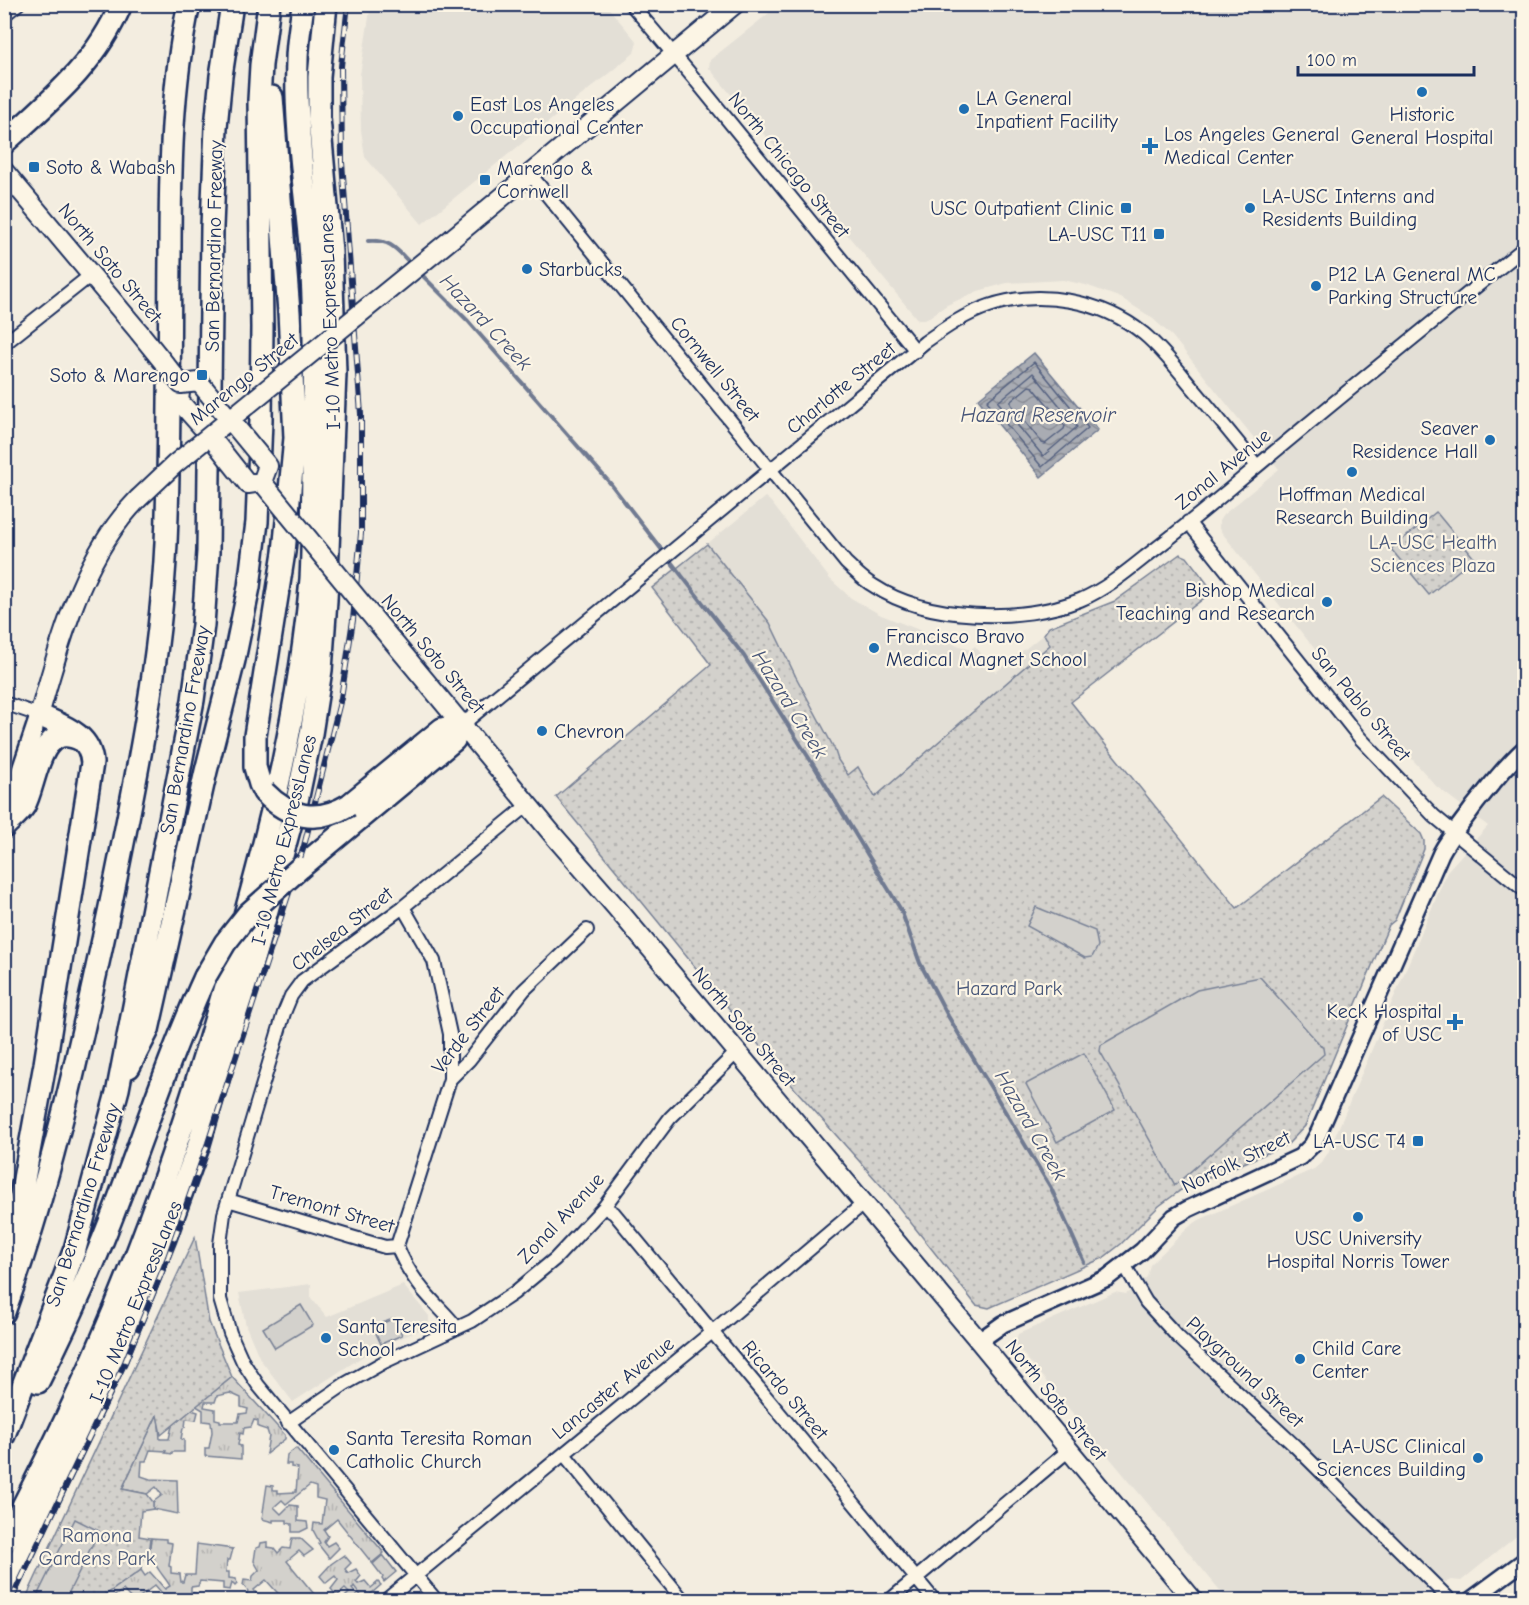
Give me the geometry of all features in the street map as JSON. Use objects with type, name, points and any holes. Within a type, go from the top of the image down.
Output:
[{"type":"highway","points":[[4,143],[60,93],[93,54],[108,32],[121,4]]},
{"type":"highway","name":"San Bernardino Freeway","points":[[4,1435],[75,1249],[118,1089],[192,699],[203,625],[208,552],[211,477],[213,179],[220,76],[232,4]]},
{"type":"highway","points":[[118,1089],[148,1030],[249,588],[257,522],[261,420],[259,100],[269,4]]},
{"type":"highway","name":"I-10 Metro ExpressLanes","points":[[4,1543],[42,1470],[99,1348],[141,1244],[179,1139],[208,1047],[262,854],[288,746],[311,578],[315,393],[310,246],[300,155],[296,57],[303,4]]},
{"type":"highway","name":"I-10 Metro ExpressLanes","points":[[4,1592],[115,1360],[165,1238],[198,1147],[285,845],[311,734],[321,670],[336,373],[332,263],[319,117],[320,67],[326,4]]},
{"type":"highway","name":"San Bernardino Freeway","points":[[4,1312],[44,1188],[83,1034],[144,736],[158,645],[163,595],[168,484],[171,164],[177,79],[188,10]]},
{"type":"highway","points":[[265,27],[277,145],[295,438],[285,552],[255,736],[255,767],[264,792],[281,807],[303,816],[324,816],[349,805],[442,729],[463,724]]},
{"type":"highway","points":[[4,1286],[45,1064],[92,763],[89,747],[77,734],[39,715]]},
{"type":"highway","points":[[4,1449],[73,1312],[106,1232],[184,1021],[205,977],[225,944],[248,914],[275,888],[453,740],[463,724]]},
{"type":"highway","points":[[4,826],[24,806],[46,746],[66,736],[78,738],[89,747]]},
{"type":"main road","name":"Marengo Street","points":[[4,819],[78,593],[100,550],[138,499],[175,464],[735,4]]},
{"type":"main road","name":"North Soto Street","points":[[4,171],[182,384],[179,401],[248,484],[262,482],[528,805],[979,1341],[1193,1600]]},
{"type":"main road","points":[[182,384],[199,382],[268,466],[262,482]]},
{"type":"street","points":[[4,15],[18,4]]},
{"type":"street","name":"North Chicago Street","points":[[631,4],[916,351]]},
{"type":"street","name":"Cornwell Street","points":[[530,174],[846,562],[874,586],[905,601]]},
{"type":"street","name":"Zonal Avenue","points":[[905,601],[958,613],[990,615],[1061,606],[1082,599],[1104,587],[1188,522],[1524,248]]},
{"type":"street","points":[[4,344],[91,275]]},
{"type":"street","name":"Charlotte Street","points":[[463,724],[916,351],[950,325],[988,306],[1010,301],[1057,299],[1096,308],[1131,325],[1156,345],[1257,466]]},
{"type":"street","name":"San Pablo Street","points":[[1188,522],[1360,738],[1417,799],[1524,890]]},
{"type":"street","points":[[4,703],[39,715]]},
{"type":"street","name":"Norfolk Street","points":[[979,1341],[997,1328],[1107,1278],[1142,1251],[1178,1215],[1300,1157],[1312,1145],[1441,853],[1455,831],[1510,762],[1524,749]]},
{"type":"street","name":"Chelsea Street","points":[[436,1600],[288,1423],[243,1362],[230,1333],[220,1299],[220,1244],[228,1200],[291,996],[302,981],[403,907],[528,805]]},
{"type":"street","points":[[403,907],[434,961],[450,1034],[450,1079]]},
{"type":"street","name":"Verde Street","points":[[397,1246],[450,1079],[469,1060],[524,990],[587,930]]},
{"type":"street","name":"Zonal Avenue","points":[[288,1423],[355,1378],[472,1321],[539,1273],[604,1207],[670,1118],[736,1053]]},
{"type":"street","name":"Tremont Street","points":[[228,1200],[385,1247],[397,1246],[410,1272],[457,1328]]},
{"type":"street","name":"Lancaster Avenue","points":[[386,1600],[712,1332],[863,1204]]},
{"type":"street","name":"Ricardo Street","points":[[604,1207],[614,1213],[934,1600]]},
{"type":"street","name":"Playground Street","points":[[1125,1266],[1146,1302],[1178,1336],[1294,1446],[1450,1600]]},
{"type":"street","points":[[890,1600],[1069,1450]]},
{"type":"street","points":[[564,1454],[683,1600]]},
{"type":"street","points":[[1471,1600],[1524,1561]]},
{"type":"shaded area","name":"East Los Angeles Occupational Center","points":[[371,4],[606,5],[637,42],[634,53],[422,224],[365,157],[361,130],[360,75]]},
{"type":"shaded area","points":[[779,5],[1524,5],[1524,1530],[1461,1581],[1451,1580],[1424,1591],[1421,1600],[1228,1600],[1015,1344],[1018,1334],[1115,1292],[1126,1294],[1147,1277],[1150,1265],[1199,1220],[1314,1169],[1321,1163],[1328,1153],[1448,870],[1488,826],[1436,786],[1383,726],[1369,717],[1219,529],[1219,521],[1223,515],[1279,469],[1172,336],[1151,317],[1121,298],[1086,285],[1063,280],[1007,283],[978,291],[947,305],[925,320],[918,320],[709,68],[710,60]]},
{"type":"shaded area","name":"Francisco Bravo Medical Magnet School","points":[[765,497],[830,579],[851,598],[881,615],[970,650],[975,646],[996,672],[1044,634],[1050,645],[875,798],[858,768],[848,775],[838,760],[770,623],[707,544]]},
{"type":"shaded area","name":"Santa Teresita School","points":[[311,1284],[311,1298],[327,1317],[403,1285],[429,1316],[429,1326],[371,1351],[293,1402],[260,1359],[246,1326],[239,1293]]},
{"type":"green space","name":"LA-USC Health Sciences Plaza","points":[[1436,512],[1474,558],[1429,595],[1391,549]]},
{"type":"green space","name":"Hazard Park","points":[[707,544],[770,623],[838,760],[848,775],[858,767],[875,797],[1050,645],[1044,634],[1049,627],[1115,601],[1180,554],[1187,557],[1213,591],[1071,702],[1237,908],[1381,797],[1421,834],[1424,841],[1424,849],[1395,920],[1389,925],[1305,1126],[1288,1144],[1181,1190],[1159,1206],[1121,1244],[1103,1258],[989,1308],[976,1305],[885,1190],[795,1089],[556,797],[711,665],[652,588]]},
{"type":"green space","points":[[1036,907],[1095,931],[1098,946],[1092,957],[1085,958],[1027,926]]},
{"type":"green space","points":[[1260,977],[1323,1048],[1324,1054],[1175,1185],[1100,1051],[1101,1045],[1197,990]]},
{"type":"green space","points":[[1084,1053],[1115,1110],[1057,1142],[1026,1084]]},
{"type":"green space","name":"Ramona Gardens Park","points":[[195,1237],[209,1322],[232,1377],[161,1435],[157,1415],[122,1489],[147,1494],[153,1502],[153,1509],[141,1511],[139,1536],[151,1538],[149,1554],[144,1553],[141,1570],[98,1600],[25,1600]]},
{"type":"green space","points":[[301,1305],[313,1325],[275,1348],[263,1328]]},
{"type":"green space","points":[[395,1318],[402,1335],[381,1344],[373,1327]]},
{"type":"green space","points":[[232,1377],[285,1435],[285,1439],[266,1454],[269,1436],[267,1430],[258,1427],[258,1421],[254,1420],[251,1427],[244,1428],[243,1434],[240,1433],[238,1445],[241,1446],[241,1459],[205,1456],[205,1448],[209,1448],[212,1432],[211,1422],[203,1421],[203,1410],[196,1406]],"holes":[[[230,1393],[241,1398],[241,1407],[248,1409],[247,1413],[240,1414],[238,1422],[220,1422],[215,1419],[215,1409],[204,1407],[205,1402],[215,1402],[217,1396]]]},
{"type":"green space","points":[[191,1410],[198,1412],[196,1420],[186,1419],[181,1439],[184,1440],[184,1452],[172,1452],[172,1454],[165,1453],[166,1451],[150,1450],[146,1461],[142,1461],[141,1476],[150,1479],[177,1480],[178,1514],[153,1509],[153,1502],[162,1495],[156,1487],[147,1494],[122,1489],[158,1413],[160,1439],[169,1439],[172,1426]]},
{"type":"green space","points":[[296,1448],[384,1553],[372,1563],[337,1519],[324,1530],[328,1536],[324,1542],[327,1546],[334,1542],[339,1548],[329,1558],[318,1544],[320,1543],[313,1530],[314,1523],[322,1524],[325,1500],[316,1498],[316,1487],[310,1485],[286,1504],[282,1500],[274,1507],[281,1514],[290,1505],[298,1506],[298,1521],[307,1522],[308,1528],[300,1532],[292,1532],[292,1524],[287,1523],[287,1520],[273,1520],[273,1522],[262,1519],[267,1485],[273,1486],[273,1490],[278,1490],[278,1493],[296,1492],[298,1468],[286,1464],[287,1455]]},
{"type":"green space","points":[[75,1519],[99,1531],[65,1600],[35,1600]]},
{"type":"green space","points":[[151,1538],[166,1539],[166,1542],[172,1543],[169,1566],[171,1573],[180,1574],[181,1582],[185,1575],[195,1575],[197,1544],[233,1549],[230,1560],[227,1560],[226,1572],[229,1572],[229,1578],[236,1579],[237,1584],[235,1586],[232,1583],[230,1590],[223,1589],[223,1583],[200,1581],[198,1586],[191,1587],[191,1592],[198,1594],[197,1600],[168,1600],[155,1585],[140,1597],[141,1600],[132,1600],[123,1590],[109,1600],[98,1600],[141,1570],[145,1576],[150,1572],[165,1589],[170,1586],[157,1567],[154,1555],[149,1554]]},
{"type":"green space","points":[[292,1538],[300,1538],[313,1550],[304,1556],[299,1551],[287,1561],[319,1600],[284,1600],[266,1580],[254,1590],[257,1595],[252,1600],[247,1600],[245,1597],[248,1591],[243,1585],[244,1580],[252,1581],[253,1576],[259,1570],[254,1561],[256,1548],[260,1547],[261,1543],[267,1542],[267,1547],[274,1548],[278,1553],[283,1548],[290,1549]]},
{"type":"green space","points":[[344,1555],[351,1563],[345,1569],[348,1573],[356,1569],[361,1576],[356,1582],[358,1584],[365,1581],[371,1588],[378,1582],[381,1585],[364,1600],[354,1586],[352,1589],[361,1600],[342,1600],[349,1593],[345,1589],[337,1596],[331,1589],[338,1580],[335,1576],[326,1583],[320,1576]]},
{"type":"green space","points":[[383,1555],[396,1572],[384,1582],[373,1564]]},
{"type":"water","name":"Hazard Reservoir","points":[[1034,353],[1098,430],[1041,477],[978,399]]},
{"type":"waterway","name":"Hazard Creek","points":[[368,241],[388,244],[398,250],[412,265]]},
{"type":"waterway","name":"Hazard Creek","points":[[420,273],[468,321],[610,483],[744,656],[816,769],[901,910],[920,963],[948,1016],[1051,1188],[1084,1262]]},
{"type":"railway","points":[[11,1600],[125,1362],[168,1257],[208,1143],[304,846],[341,698],[353,620],[361,533],[361,414],[342,162],[341,66],[348,4]]},
{"type":"place","name":"Historic General Hospital","points":[[1422,92]]},
{"type":"place","name":"LA General Inpatient Facility","points":[[964,109]]},
{"type":"place","name":"East Los Angeles Occupational Center","points":[[458,116]]},
{"type":"place","name":"Los Angeles General Medical Center","points":[[1150,146]]},
{"type":"place","name":"Soto & Wabash","points":[[34,167]]},
{"type":"place","name":"Marengo & Cornwell","points":[[485,180]]},
{"type":"place","name":"USC Outpatient Clinic","points":[[1126,208]]},
{"type":"place","name":"LA-USC Interns and Residents Building","points":[[1250,208]]},
{"type":"place","name":"LA-USC T11","points":[[1159,234]]},
{"type":"place","name":"Starbucks","points":[[527,269]]},
{"type":"place","name":"P12 LA General MC Parking Structure","points":[[1316,286]]},
{"type":"place","name":"Soto & Marengo","points":[[202,375]]},
{"type":"place","name":"Seaver Residence Hall","points":[[1490,440]]},
{"type":"place","name":"Hoffman Medical Research Building","points":[[1352,472]]},
{"type":"place","name":"Bishop Medical Teaching and Research","points":[[1327,602]]},
{"type":"place","name":"Francisco Bravo Medical Magnet School","points":[[874,648]]},
{"type":"place","name":"Chevron","points":[[542,731]]},
{"type":"place","name":"Keck Hospital of USC","points":[[1455,1022]]},
{"type":"place","name":"LA-USC T4","points":[[1418,1141]]},
{"type":"place","name":"USC University Hospital Norris Tower","points":[[1358,1217]]},
{"type":"place","name":"Santa Teresita School","points":[[326,1338]]},
{"type":"place","name":"Child Care Center","points":[[1300,1359]]},
{"type":"place","name":"Santa Teresita Roman Catholic Church","points":[[334,1450]]},
{"type":"place","name":"LA-USC Clinical Sciences Building","points":[[1478,1458]]}]
